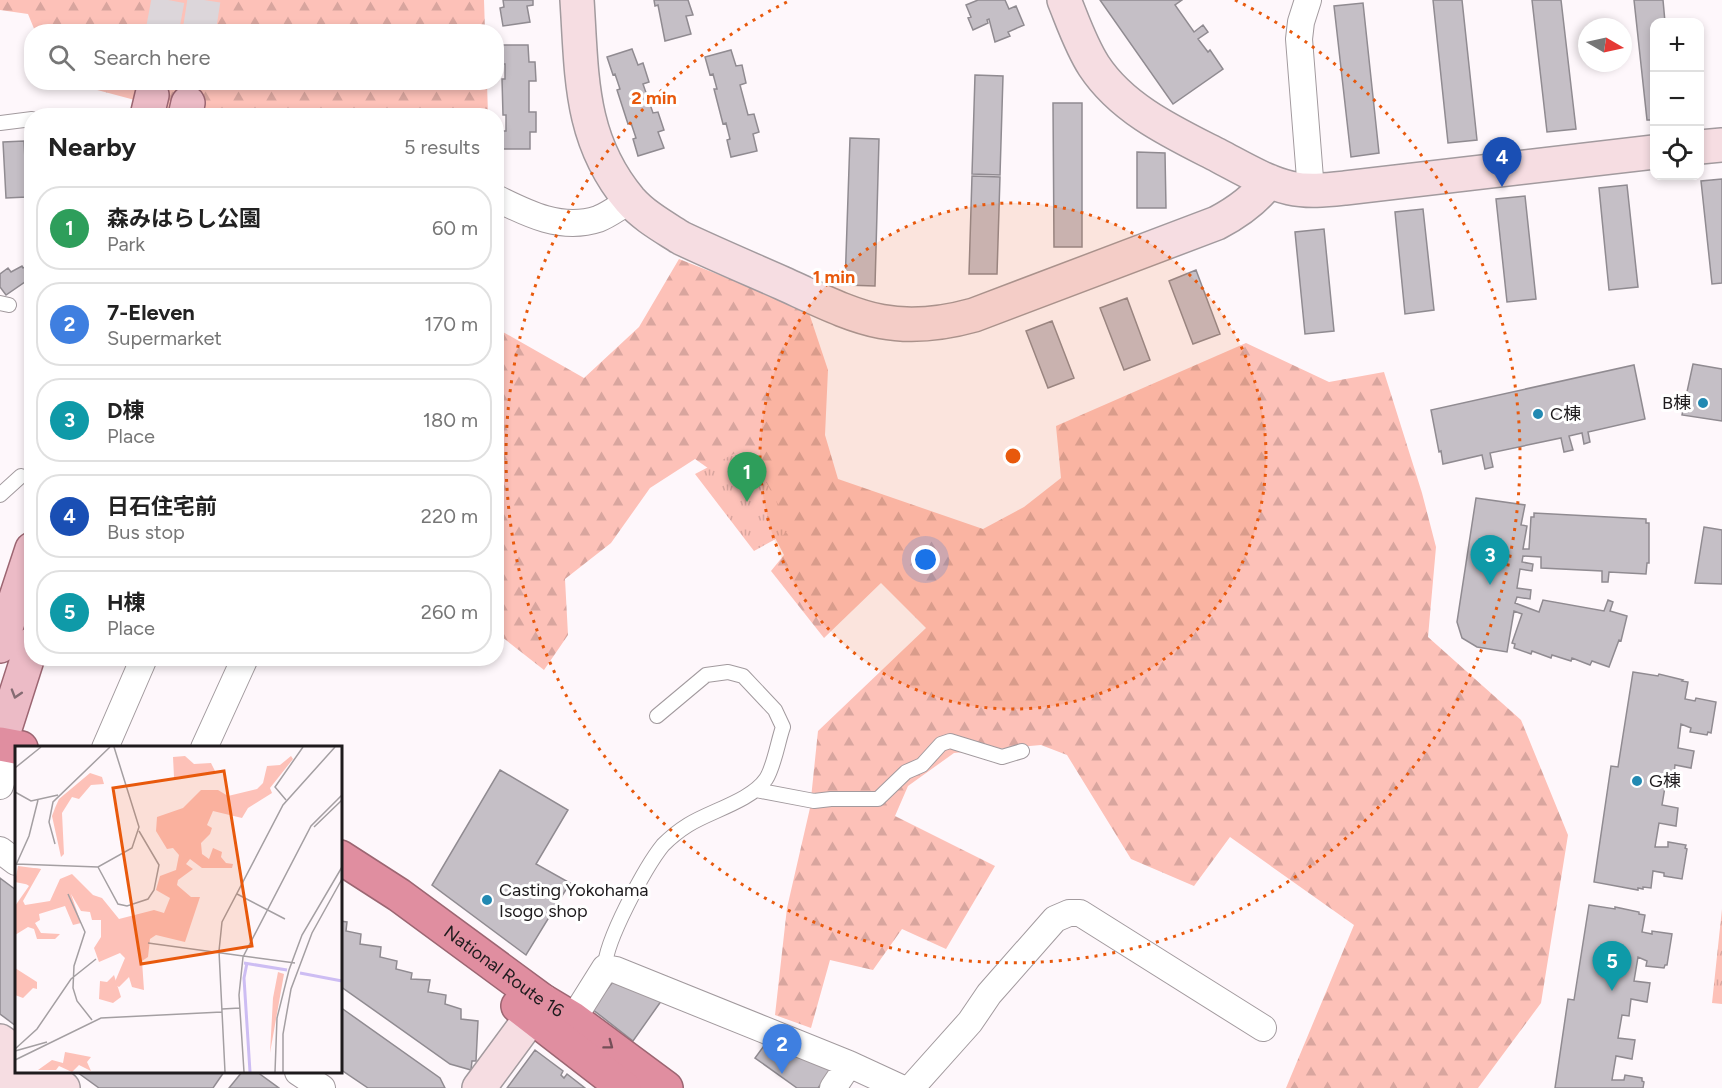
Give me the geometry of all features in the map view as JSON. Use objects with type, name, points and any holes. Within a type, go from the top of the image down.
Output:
[{"type":"highway","name":"National Route 16","points":[[342,858],[399,895],[537,1009],[564,1044],[624,1088]]},
{"type":"highway","name":"National Route 16","points":[[342,881],[537,1009],[573,1019],[666,1088]]},
{"type":"main road","points":[[0,646],[24,573]]},
{"type":"main road","points":[[7,757],[27,666]]},
{"type":"street","points":[[577,0],[584,104],[591,132],[606,163],[631,200],[658,223],[681,238],[857,316],[887,323],[915,325],[951,321],[1002,306],[1217,223],[1257,197],[1269,181]]},
{"type":"street","points":[[1064,0],[1079,37],[1095,67],[1118,94],[1157,123],[1269,181],[1290,188],[1311,191],[1650,152]]},
{"type":"street","points":[[1308,0],[1301,22],[1299,39],[1311,191]]},
{"type":"street","points":[[1704,147],[1722,145]]},
{"type":"street","points":[[504,202],[529,213],[560,222],[581,223],[600,218],[631,200]]},
{"type":"street","points":[[105,746],[140,666]]},
{"type":"street","points":[[204,746],[241,666]]},
{"type":"street","points":[[0,850],[15,861]]},
{"type":"street","points":[[911,1088],[970,1022],[989,994],[1055,919],[1069,913],[1080,913],[1263,1028]]},
{"type":"street","points":[[573,1019],[605,968],[616,970],[849,1064],[901,1088]]},
{"type":"street","points":[[478,1088],[537,1009]]},
{"type":"street","points":[[0,1041],[15,1051]]},
{"type":"street","points":[[833,1088],[849,1064]]},
{"type":"street","points":[[0,1072],[22,1088]]},
{"type":"street","points":[[44,1073],[63,1088]]},
{"type":"street","points":[[301,1073],[322,1088]]},
{"type":"lane","points":[[0,123],[24,120]]},
{"type":"lane","points":[[0,495],[21,476]]},
{"type":"lane","points":[[605,968],[604,958],[627,907],[649,865],[664,844],[687,825],[756,790],[767,778],[783,727],[775,710],[743,676],[728,672],[706,675],[657,716]]},
{"type":"lane","points":[[756,790],[814,801],[878,799],[906,772],[922,765],[941,744],[950,741],[1002,757],[1022,750]]},
{"type":"green space","points":[[0,0],[484,0],[485,24],[32,24],[28,14],[0,10]]},
{"type":"green space","points":[[97,90],[487,90],[488,108],[165,108]]},
{"type":"green space","points":[[679,259],[808,310],[828,370],[825,435],[838,479],[983,529],[1024,507],[1061,478],[1056,426],[1246,343],[1329,382],[1384,372],[1422,493],[1436,547],[1428,637],[1521,720],[1568,835],[1541,1003],[1478,1088],[1286,1088],[1354,925],[1230,837],[1194,886],[1131,859],[1067,755],[1041,745],[954,753],[908,786],[895,816],[995,866],[946,949],[902,929],[873,970],[830,960],[811,1028],[775,1015],[787,908],[810,808],[818,731],[926,628],[881,583],[824,638],[771,571],[784,555],[745,480],[715,473],[695,459],[650,488],[611,543],[565,579],[568,635],[544,670],[504,639],[504,333],[584,378],[639,327]]},
{"type":"green space","points":[[747,447],[792,530],[754,551],[695,474]]},
{"type":"green space","points":[[1722,909],[1722,1004],[1712,1003]]},
{"type":"building","points":[[503,0],[533,0],[533,5],[527,6],[530,22],[504,26],[500,8],[504,7]]},
{"type":"building","points":[[654,0],[688,0],[693,15],[686,16],[691,34],[665,41],[658,5],[655,6]]},
{"type":"building","points":[[978,0],[1005,0],[1009,9],[1016,6],[1024,25],[1008,32],[1010,36],[995,42],[989,19],[988,23],[973,30],[968,18],[971,17],[966,5]]},
{"type":"building","points":[[1100,0],[1182,0],[1175,5],[1194,32],[1203,25],[1208,32],[1198,39],[1208,52],[1210,50],[1223,69],[1173,104]]},
{"type":"building","points":[[1433,0],[1462,0],[1477,140],[1448,143]]},
{"type":"building","points":[[1532,0],[1561,0],[1576,129],[1547,132]]},
{"type":"building","points":[[1634,0],[1663,0],[1665,18],[1650,18],[1650,120],[1647,120]]},
{"type":"building","points":[[1363,3],[1379,153],[1351,157],[1334,6]]},
{"type":"building","points":[[504,45],[528,45],[529,62],[535,62],[536,81],[529,81],[529,112],[536,112],[536,132],[530,132],[530,149],[504,149],[506,115],[504,115],[503,108],[502,90]]},
{"type":"building","points":[[632,49],[638,65],[643,63],[649,82],[643,84],[653,113],[658,112],[664,130],[658,132],[664,148],[638,156],[633,139],[636,138],[631,123],[628,124],[617,90],[620,89],[607,57]]},
{"type":"building","points":[[731,50],[736,66],[742,65],[746,83],[740,85],[748,115],[754,114],[759,132],[753,134],[757,151],[731,157],[726,123],[723,124],[714,89],[717,89],[713,74],[710,75],[705,57]]},
{"type":"building","points":[[975,75],[1003,76],[1000,175],[972,174]]},
{"type":"building","points":[[1053,103],[1082,103],[1082,247],[1054,247]]},
{"type":"building","points":[[850,138],[879,139],[875,286],[845,285]]},
{"type":"building","points":[[24,141],[24,197],[6,198],[3,142]]},
{"type":"building","points":[[1137,152],[1165,153],[1166,208],[1137,208]]},
{"type":"building","points":[[972,176],[1000,177],[997,274],[969,274]]},
{"type":"building","points":[[1722,179],[1722,283],[1712,284],[1701,181]]},
{"type":"building","points":[[1627,185],[1638,287],[1609,290],[1599,188]]},
{"type":"building","points":[[1525,196],[1536,299],[1507,302],[1496,199]]},
{"type":"building","points":[[1423,209],[1434,310],[1405,314],[1395,212]]},
{"type":"building","points":[[1324,229],[1334,331],[1305,334],[1295,232]]},
{"type":"building","points":[[22,266],[24,283],[6,295],[0,287],[0,274],[8,268],[11,272]]},
{"type":"building","points":[[1196,270],[1220,334],[1193,344],[1169,281]]},
{"type":"building","points":[[1127,298],[1150,360],[1124,370],[1100,308]]},
{"type":"building","points":[[1052,321],[1074,378],[1048,388],[1026,331]]},
{"type":"building","name":"B棟","points":[[1693,364],[1722,369],[1722,421],[1682,415]]},
{"type":"building","name":"C棟","points":[[1634,365],[1645,419],[1588,432],[1590,442],[1584,444],[1582,433],[1569,436],[1573,450],[1564,452],[1561,438],[1490,453],[1493,467],[1485,469],[1482,455],[1443,464],[1431,410]]},
{"type":"building","points":[[1476,498],[1525,505],[1521,525],[1527,526],[1523,549],[1529,549],[1531,517],[1534,517],[1534,513],[1646,519],[1646,523],[1649,523],[1649,563],[1647,563],[1646,574],[1609,572],[1608,582],[1602,582],[1602,571],[1541,568],[1541,557],[1523,556],[1522,562],[1533,564],[1532,571],[1520,569],[1517,588],[1531,590],[1530,599],[1517,597],[1515,603],[1539,612],[1543,600],[1604,611],[1608,600],[1613,602],[1610,611],[1627,616],[1621,641],[1619,640],[1609,667],[1592,661],[1590,665],[1572,658],[1571,661],[1552,655],[1551,658],[1532,651],[1531,654],[1514,648],[1515,644],[1512,643],[1522,614],[1514,611],[1507,652],[1477,647],[1462,638],[1457,622]]},
{"type":"building","points":[[1704,527],[1722,530],[1722,584],[1695,583]]},
{"type":"building","name":"G棟","points":[[1633,672],[1658,676],[1659,674],[1683,680],[1688,682],[1685,699],[1695,701],[1696,698],[1716,702],[1711,733],[1708,732],[1707,735],[1690,732],[1691,728],[1681,724],[1678,748],[1694,751],[1691,768],[1675,765],[1673,782],[1666,781],[1662,805],[1678,808],[1676,826],[1659,823],[1655,847],[1668,847],[1668,842],[1686,845],[1682,879],[1664,876],[1664,873],[1653,871],[1651,888],[1643,887],[1638,890],[1594,882],[1611,766],[1618,767]]},
{"type":"building","points":[[500,770],[568,810],[536,864],[570,883],[526,955],[432,885]]},
{"type":"building","points":[[0,878],[15,889],[15,1025],[0,1014]]},
{"type":"building","points":[[1589,905],[1639,912],[1645,915],[1642,932],[1672,934],[1667,965],[1664,968],[1646,966],[1647,961],[1638,957],[1634,981],[1650,983],[1647,1002],[1631,999],[1629,1016],[1622,1015],[1618,1038],[1635,1040],[1632,1059],[1616,1056],[1612,1080],[1624,1080],[1625,1075],[1642,1078],[1643,1088],[1555,1088],[1568,999],[1574,1000]]},
{"type":"building","points":[[342,921],[347,922],[346,931],[361,934],[360,944],[381,947],[380,957],[397,961],[396,969],[412,973],[411,979],[430,980],[428,992],[446,995],[445,1004],[461,1009],[461,1019],[478,1021],[476,1061],[472,1061],[471,1070],[450,1064],[342,987]]},
{"type":"building","points":[[615,979],[664,997],[633,1041],[592,1009]]},
{"type":"building","points":[[342,1008],[440,1078],[445,1088],[368,1088],[342,1070]]},
{"type":"building","points":[[769,1039],[804,1052],[831,1071],[818,1088],[797,1088],[755,1058]]},
{"type":"building","points":[[535,1050],[563,1071],[561,1075],[564,1078],[567,1074],[585,1088],[507,1088]]},
{"type":"building","points":[[78,1073],[223,1073],[213,1088],[99,1088]]},
{"type":"building","points":[[241,1073],[258,1073],[279,1088],[229,1088]]},
{"type":"tunnel","points":[[164,24],[168,0]]},
{"type":"tunnel","points":[[200,24],[204,0]]},
{"type":"place","name":"日石住宅前","points":[[1502,187]]},
{"type":"place","name":"B棟","points":[[1703,403]]},
{"type":"place","name":"C棟","points":[[1538,414]]},
{"type":"place","name":"森みはらし公園","points":[[747,502]]},
{"type":"place","name":"D棟","points":[[1490,585]]},
{"type":"place","name":"G棟","points":[[1637,781]]},
{"type":"place","name":"Casting Yokohama Isogo shop","points":[[487,900]]},
{"type":"place","name":"H棟","points":[[1612,991]]},
{"type":"place","name":"7-Eleven","points":[[782,1074]]}]
